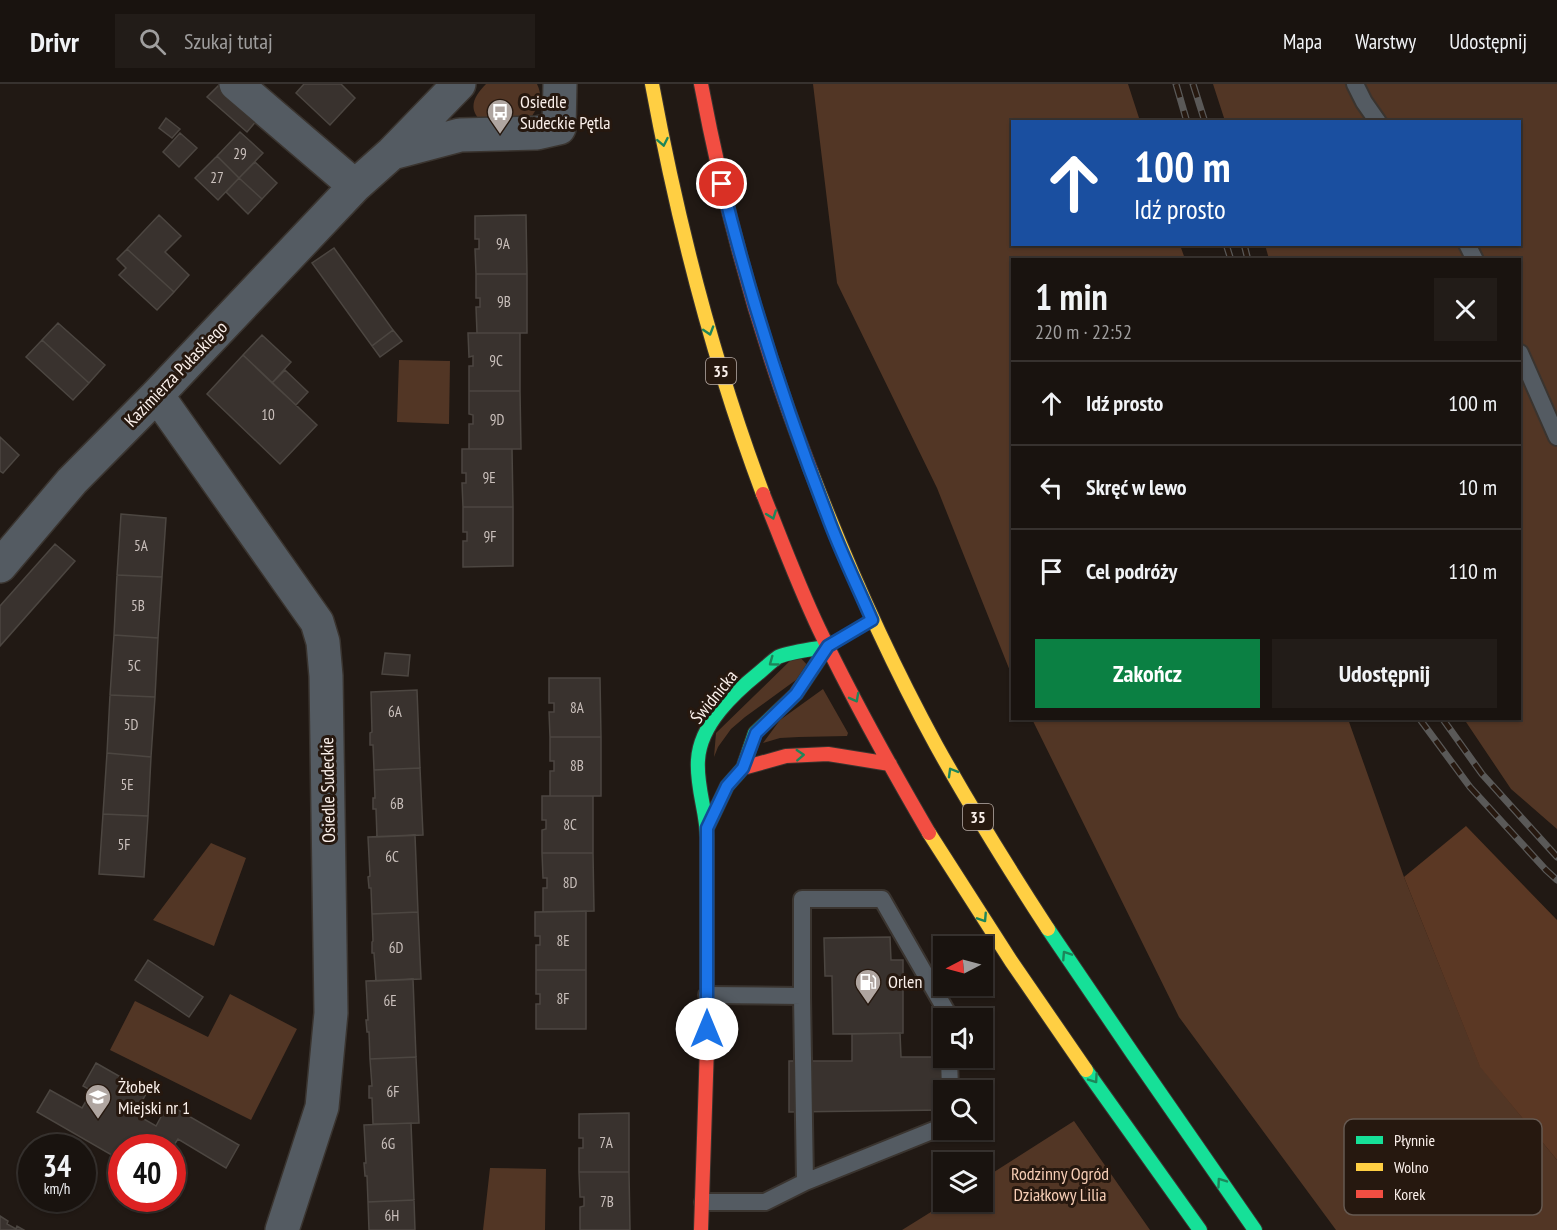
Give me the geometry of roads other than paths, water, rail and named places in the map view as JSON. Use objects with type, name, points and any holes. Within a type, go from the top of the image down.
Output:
[{"type":"main road","name":"35","points":[[652,84],[678,217],[698,294],[749,455],[779,536],[890,764],[951,869],[1049,1016],[1200,1230]]},
{"type":"main road","name":"35","points":[[701,84],[711,138],[734,230],[774,369],[827,518],[868,623],[998,853],[1105,1014],[1255,1230]]},
{"type":"main road","name":"Świdnicka","points":[[707,828],[727,786],[743,768],[756,733],[796,694],[832,643]]},
{"type":"main road","name":"Świdnicka","points":[[701,1230],[707,995],[707,828],[698,778],[698,758],[703,739],[714,719],[740,688],[778,657],[832,643]]},
{"type":"main road","points":[[743,768],[786,756],[828,754],[890,764]]},
{"type":"street","points":[[236,84],[355,186]]},
{"type":"street","name":"Kazimierza Pułaskiego","points":[[0,566],[72,481],[157,395],[355,186],[392,153],[459,84]]},
{"type":"street","name":"Kazimierza Pułaskiego","points":[[392,153],[460,135],[537,133],[559,128],[560,84]]},
{"type":"street","name":"Osiedle Sudeckie","points":[[157,395],[317,622],[323,642],[326,676],[331,1012],[322,1107],[282,1230]]},
{"type":"lane","points":[[1355,84],[1377,120]]},
{"type":"lane","points":[[1521,355],[1557,438]]},
{"type":"lane","points":[[806,1182],[802,899],[882,899],[945,1008]]},
{"type":"lane","points":[[707,995],[802,996]]},
{"type":"lane","points":[[703,1202],[765,1202],[806,1182],[933,1130]]},
{"type":"railway","points":[[1176,84],[1186,120]]},
{"type":"railway","points":[[1193,84],[1204,120]]},
{"type":"railway","points":[[1227,246],[1230,258]]},
{"type":"railway","points":[[1244,246],[1248,258]]},
{"type":"railway","points":[[1420,720],[1470,787],[1557,880]]},
{"type":"railway","points":[[1443,720],[1482,774],[1557,857]]},
{"type":"place","name":"Osiedle Sudeckie Pętla","points":[[500,135]]},
{"type":"place","name":"Orlen","points":[[868,1005]]},
{"type":"place","name":"Żłobek Miejski nr 1","points":[[98,1120]]},
{"type":"park label","name":"Rodzinny Ogród Działkowy Lilia","points":[[1060,1184]]}]
